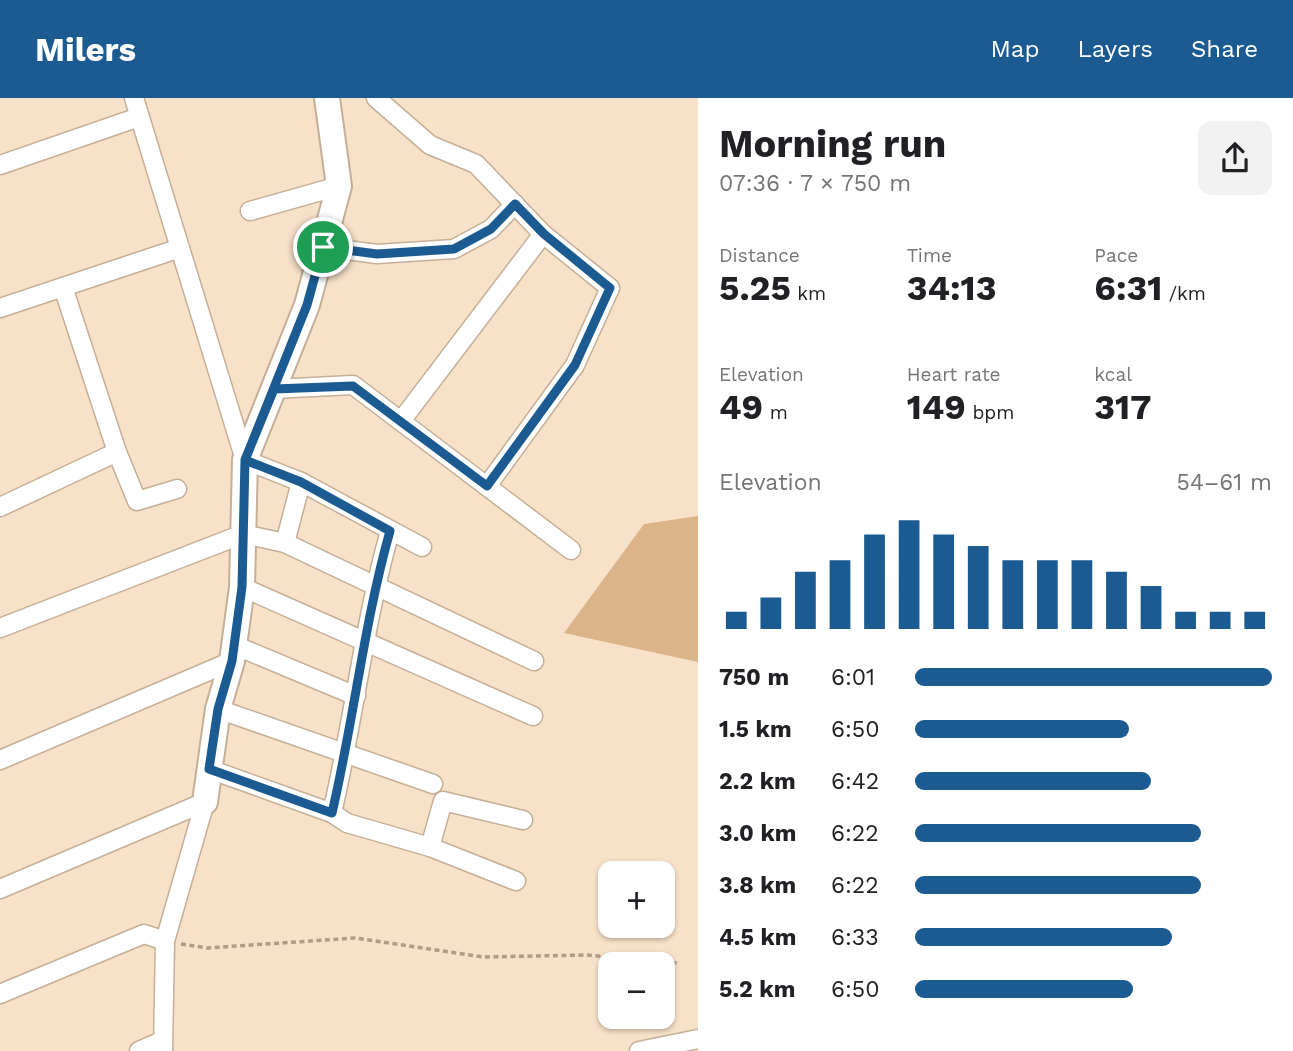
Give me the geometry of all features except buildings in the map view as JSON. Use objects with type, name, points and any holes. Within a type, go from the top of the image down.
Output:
[{"type":"main road","points":[[205,802],[218,709],[233,653],[242,587],[245,460],[307,305],[339,186],[327,98]]},
{"type":"street","points":[[134,98],[245,460],[301,482],[422,547]]},
{"type":"street","points":[[376,98],[430,145],[476,164],[544,234],[610,288],[575,365],[487,486]]},
{"type":"street","points":[[0,165],[139,117]]},
{"type":"street","points":[[250,211],[339,186]]},
{"type":"street","points":[[323,247],[377,254],[454,249],[491,229],[515,204]]},
{"type":"street","points":[[401,421],[544,234]]},
{"type":"street","points":[[0,308],[180,248]]},
{"type":"street","points":[[63,287],[117,452],[137,501],[177,489]]},
{"type":"street","points":[[274,389],[353,386],[572,550]]},
{"type":"street","points":[[0,507],[117,452]]},
{"type":"street","points":[[285,543],[301,482]]},
{"type":"street","points":[[332,813],[345,756],[375,586],[390,531]]},
{"type":"street","points":[[0,628],[243,534],[285,543],[534,661]]},
{"type":"street","points":[[242,587],[533,716]]},
{"type":"street","points":[[0,760],[233,653],[356,696]]},
{"type":"street","points":[[218,709],[345,756],[433,784]]},
{"type":"street","points":[[209,769],[332,813],[347,823],[430,847],[516,881]]},
{"type":"street","points":[[430,847],[443,801],[523,820]]},
{"type":"street","points":[[0,889],[205,802]]},
{"type":"street","points":[[139,1051],[163,1046],[165,941],[205,802]]},
{"type":"street","points":[[0,994],[144,934],[165,941]]},
{"type":"street","points":[[639,1051],[698,1039]]},
{"type":"path","points":[[165,941],[207,948],[355,938],[483,957],[586,955],[677,963]]},
{"type":"shaded area","points":[[698,516],[698,662],[564,633],[644,524]]},
{"type":"route","points":[[323,247],[307,305],[245,460],[242,587],[232,661],[218,709],[209,769],[332,813],[345,756],[375,586],[390,531],[301,482],[245,460],[274,389],[353,386],[487,486],[575,365],[610,288],[544,234],[515,204],[491,229],[454,249],[377,254],[323,247]]}]
